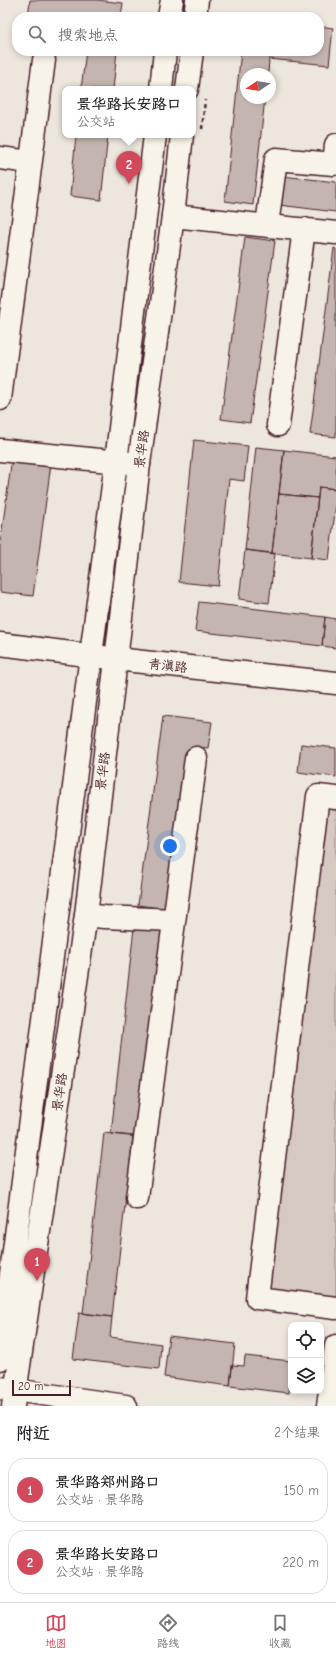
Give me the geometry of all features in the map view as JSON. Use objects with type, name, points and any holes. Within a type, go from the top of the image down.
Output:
[{"type":"main road","points":[[171,12],[172,0]]},
{"type":"main road","points":[[196,12],[197,0]]},
{"type":"main road","points":[[161,86],[164,56]]},
{"type":"main road","points":[[187,86],[191,56]]},
{"type":"main road","points":[[0,399],[44,60]]},
{"type":"main road","name":"景华路","points":[[0,1359],[116,462],[155,138]]},
{"type":"main road","name":"景华路","points":[[9,1395],[86,915],[139,464],[173,216],[182,138]]},
{"type":"main road","points":[[267,225],[276,159],[334,164],[336,145]]},
{"type":"main road","points":[[0,158],[30,162]]},
{"type":"main road","points":[[173,216],[336,233]]},
{"type":"main road","points":[[278,425],[304,229]]},
{"type":"main road","points":[[0,450],[139,464]]},
{"type":"main road","name":"青滇路","points":[[0,644],[115,659],[336,683]]},
{"type":"main road","points":[[137,1198],[196,758]]},
{"type":"main road","points":[[336,798],[318,796],[257,1298],[336,1308]]},
{"type":"main road","points":[[86,915],[174,920]]},
{"type":"main road","points":[[328,1406],[336,1346]]},
{"type":"main road","points":[[9,1395],[126,1406]]},
{"type":"shaded area","points":[[326,809],[336,810],[336,1297],[267,1288]]},
{"type":"building","points":[[30,0],[97,0],[123,3],[122,12],[29,12]]},
{"type":"building","points":[[324,27],[333,28],[329,65],[269,59],[268,68],[240,68],[240,104],[264,104],[253,205],[225,201],[240,56],[324,56]]},
{"type":"building","points":[[85,56],[116,56],[113,86],[81,86]]},
{"type":"building","points":[[76,138],[108,138],[101,200],[70,196]]},
{"type":"building","points":[[282,176],[336,182],[336,212],[279,205]]},
{"type":"building","points":[[245,237],[275,241],[250,423],[221,419]]},
{"type":"building","points":[[334,248],[336,249],[336,437],[310,434]]},
{"type":"building","points":[[194,440],[248,446],[244,481],[229,479],[218,586],[179,582]]},
{"type":"building","points":[[256,447],[284,450],[272,553],[245,550]]},
{"type":"building","points":[[284,450],[336,456],[336,489],[319,487],[318,498],[279,494]]},
{"type":"building","points":[[12,458],[51,464],[33,596],[0,592],[0,544]]},
{"type":"building","points":[[319,487],[336,489],[336,504],[329,560],[311,558]]},
{"type":"building","points":[[279,494],[318,498],[311,558],[272,553]]},
{"type":"building","points":[[245,550],[275,554],[269,603],[239,599]]},
{"type":"building","points":[[199,602],[325,617],[322,646],[195,631]]},
{"type":"building","points":[[325,617],[336,619],[336,648],[322,646]]},
{"type":"building","points":[[163,716],[212,722],[208,748],[196,747],[185,755],[165,909],[138,905]]},
{"type":"building","points":[[301,744],[336,748],[336,777],[298,772]]},
{"type":"building","points":[[134,928],[162,931],[139,1137],[111,1134]]},
{"type":"building","points":[[104,1133],[133,1136],[112,1317],[83,1313]]},
{"type":"building","points":[[79,1313],[112,1317],[110,1337],[161,1344],[159,1369],[73,1359]]},
{"type":"building","points":[[169,1336],[235,1344],[230,1386],[164,1377]]},
{"type":"building","points":[[245,1356],[288,1361],[288,1393],[230,1386],[232,1365],[244,1366]]},
{"type":"place","name":"景华路长安路口","points":[[129,184]]},
{"type":"place","name":"景华路郑州路口","points":[[37,1281]]}]
